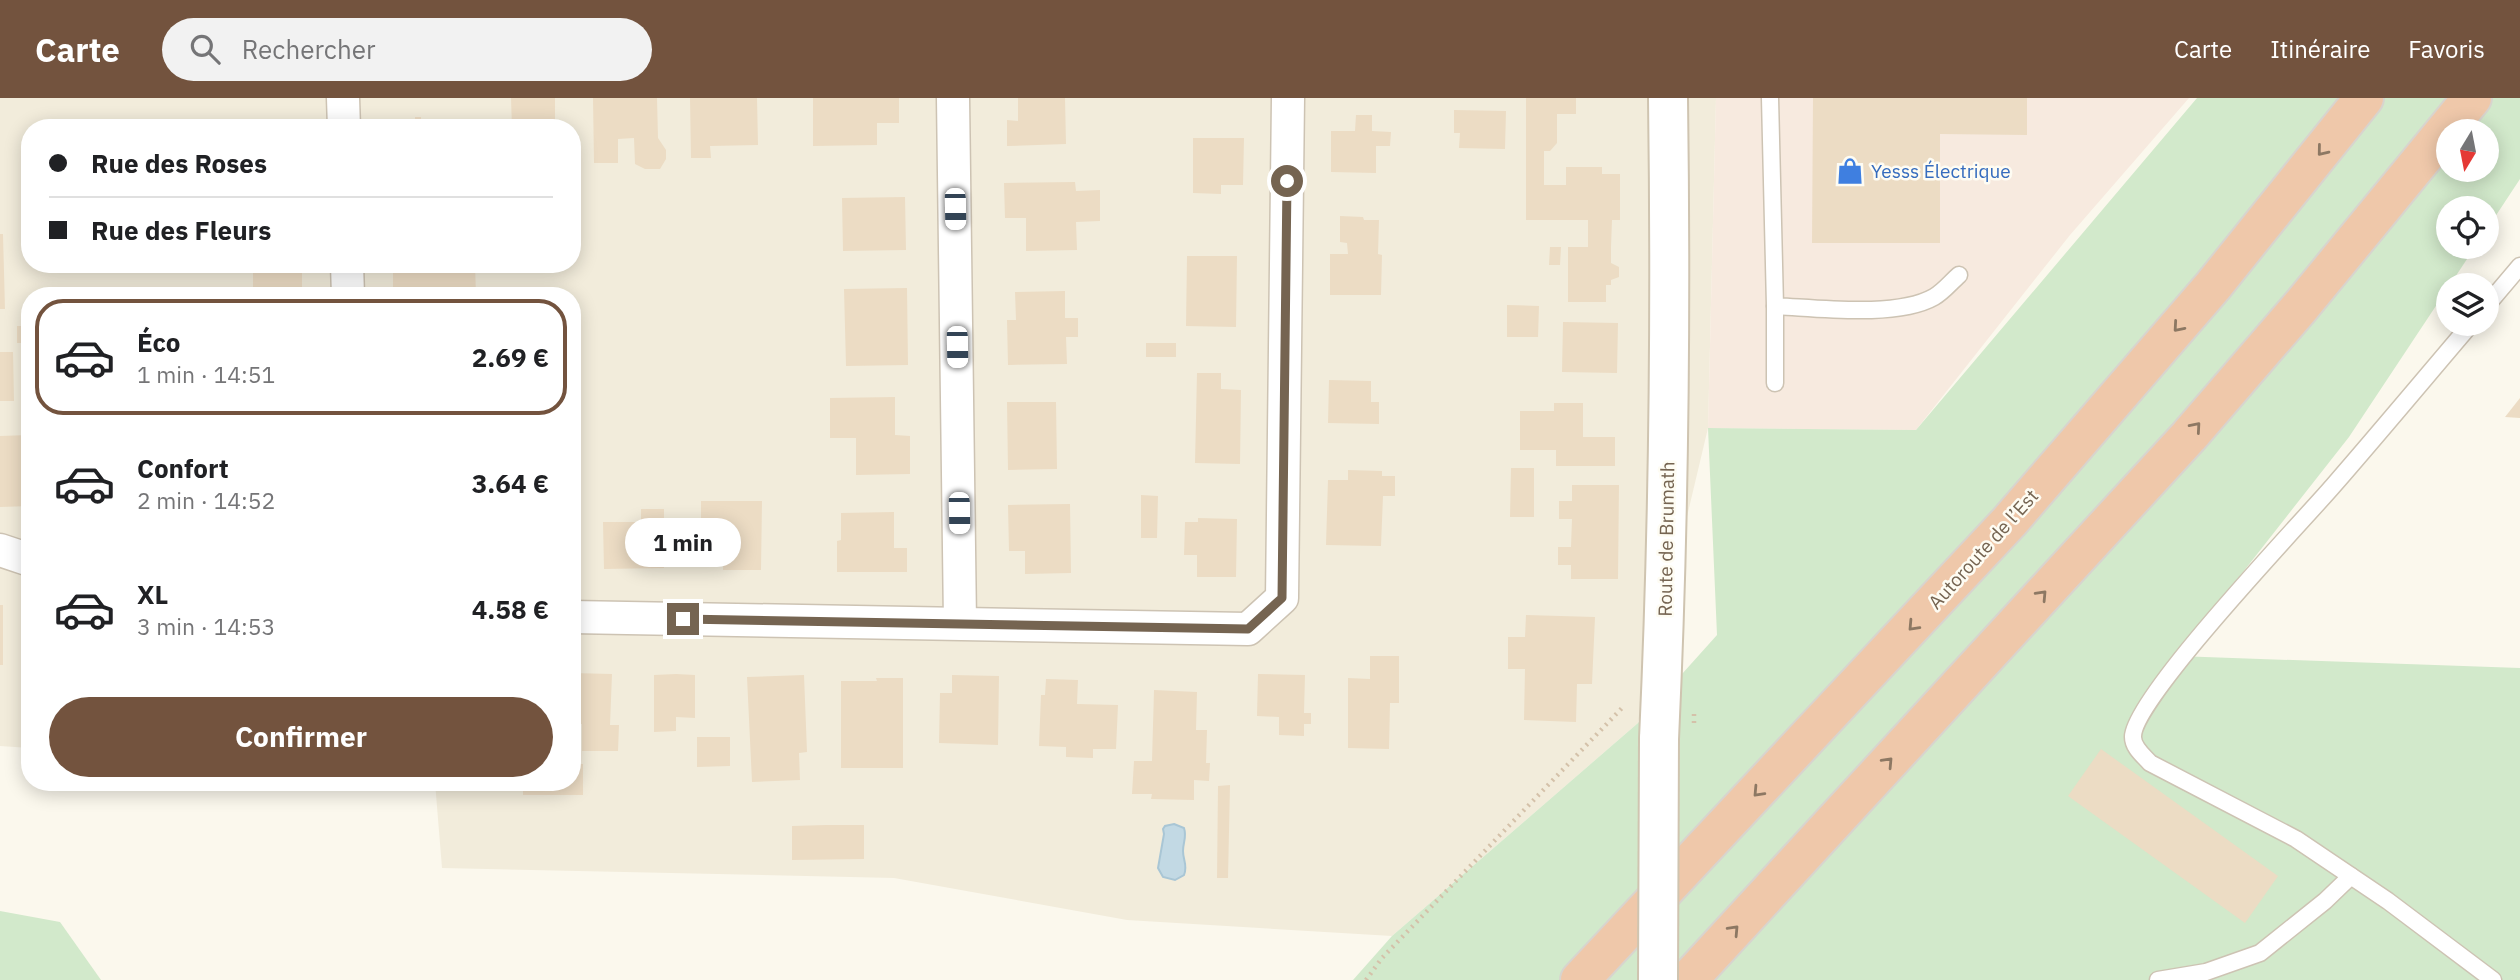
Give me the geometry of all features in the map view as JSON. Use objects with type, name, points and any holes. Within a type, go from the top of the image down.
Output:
[{"type":"highway","name":"Autoroute de l’Est","points":[[1580,980],[2009,522],[2213,286],[2364,98]]},
{"type":"highway","points":[[1688,980],[2189,436],[2302,305],[2472,98]]},
{"type":"main road","name":"Route de Brumath","points":[[1658,980],[1659,739],[1666,587],[1670,261],[1668,98]]},
{"type":"street","points":[[344,98],[344,119]]},
{"type":"street","points":[[953,98],[960,624]]},
{"type":"street","points":[[581,617],[1248,629],[1282,598],[1288,98]]},
{"type":"street","points":[[0,550],[21,557]]},
{"type":"lane","points":[[1770,98],[1775,383]]},
{"type":"lane","points":[[2499,291],[2520,266]]},
{"type":"lane","points":[[1775,306],[1878,310],[1910,306],[1934,297],[1959,275]]},
{"type":"lane","points":[[2461,336],[2157,688],[2139,716],[2133,736],[2136,747],[2150,763],[2296,839],[2466,957],[2493,980]]},
{"type":"lane","points":[[2158,980],[2206,972],[2260,953],[2325,901],[2351,876]]},
{"type":"path","points":[[1366,980],[1382,958],[1624,706]]},
{"type":"shaded area","points":[[0,98],[1716,98],[1708,428],[1638,723],[1392,936],[1127,920],[894,878],[442,868],[436,791],[581,791],[581,287],[21,287],[21,747],[0,746]]},
{"type":"shaded area","points":[[1716,98],[2189,98],[2070,235],[1916,430],[1708,428]]},
{"type":"green space","points":[[2197,98],[2520,98],[2520,179],[2499,211],[2499,196],[2436,196],[2436,259],[2467,259],[2458,273],[2436,273],[2436,306],[2349,437],[2177,656],[2520,668],[2520,980],[1353,980],[1392,936],[1638,723],[1717,635],[1708,428],[1916,430]]},
{"type":"green space","points":[[0,911],[60,922],[101,980],[0,980]]},
{"type":"water","points":[[1174,824],[1184,828],[1185,834],[1185,872],[1175,880],[1163,877],[1158,868],[1163,829]]},
{"type":"building","points":[[511,98],[555,98],[555,119],[512,119]]},
{"type":"building","points":[[593,98],[657,98],[658,138],[666,150],[666,159],[660,169],[645,169],[635,164],[634,138],[618,139],[618,163],[594,163]]},
{"type":"building","points":[[690,98],[757,98],[758,145],[710,146],[711,158],[691,158]]},
{"type":"building","points":[[813,98],[899,98],[899,123],[877,123],[877,145],[813,146]]},
{"type":"building","points":[[1018,98],[1065,98],[1066,144],[1007,146],[1007,120],[1018,121]]},
{"type":"building","points":[[1526,98],[1576,98],[1576,114],[1557,114],[1557,143],[1550,151],[1544,151],[1544,185],[1566,185],[1566,167],[1602,167],[1602,174],[1620,174],[1620,220],[1612,220],[1611,247],[1611,263],[1619,267],[1619,277],[1611,280],[1611,285],[1606,285],[1606,302],[1568,302],[1568,247],[1588,247],[1588,220],[1526,220]]},
{"type":"building","points":[[1813,98],[2027,98],[2027,135],[1940,134],[1940,243],[1812,243]]},
{"type":"building","points":[[1454,110],[1506,111],[1505,149],[1459,148],[1460,133],[1454,133]]},
{"type":"building","points":[[1356,115],[1372,115],[1372,131],[1391,132],[1390,146],[1376,146],[1376,173],[1331,172],[1331,131],[1355,131]]},
{"type":"building","points":[[1193,138],[1244,138],[1243,185],[1221,185],[1221,194],[1193,193]]},
{"type":"building","points":[[1075,182],[1076,191],[1100,190],[1100,221],[1076,222],[1077,250],[1026,251],[1026,218],[1005,218],[1004,183]]},
{"type":"building","points":[[905,197],[906,250],[843,251],[842,198]]},
{"type":"building","points":[[1340,216],[1379,220],[1381,295],[1330,295],[1330,254],[1348,254],[1347,243],[1340,242]]},
{"type":"building","points":[[0,234],[3,234],[5,309],[0,309]]},
{"type":"building","points":[[1550,247],[1561,247],[1560,265],[1549,265]]},
{"type":"building","points":[[1187,256],[1237,256],[1236,327],[1186,326]]},
{"type":"building","points":[[253,273],[302,273],[302,287],[253,287]]},
{"type":"building","points":[[393,273],[475,273],[476,287],[393,287]]},
{"type":"building","points":[[907,288],[908,365],[846,366],[844,289]]},
{"type":"building","points":[[1065,291],[1065,318],[1078,318],[1078,337],[1066,337],[1067,364],[1008,365],[1007,320],[1016,320],[1015,292]]},
{"type":"building","points":[[1507,305],[1539,306],[1538,337],[1507,337]]},
{"type":"building","points":[[1563,322],[1618,323],[1617,373],[1562,372]]},
{"type":"building","points":[[17,326],[21,326],[21,343],[17,343]]},
{"type":"building","points":[[1146,343],[1176,343],[1176,357],[1146,357]]},
{"type":"building","points":[[0,352],[13,352],[14,401],[0,401]]},
{"type":"building","points":[[1197,373],[1221,373],[1221,389],[1241,390],[1240,464],[1195,463]]},
{"type":"building","points":[[1329,380],[1371,381],[1371,402],[1379,402],[1379,424],[1328,423]]},
{"type":"building","points":[[895,397],[895,435],[910,436],[910,474],[856,475],[856,438],[830,438],[830,398]]},
{"type":"building","points":[[2520,398],[2520,418],[2505,417]]},
{"type":"building","points":[[1007,402],[1056,402],[1057,469],[1008,470]]},
{"type":"building","points":[[1554,403],[1583,403],[1583,437],[1615,437],[1615,466],[1556,466],[1556,450],[1520,450],[1520,411],[1554,411]]},
{"type":"building","points":[[21,435],[21,506],[0,507],[0,436]]},
{"type":"building","points":[[1511,468],[1534,468],[1534,517],[1510,517]]},
{"type":"building","points":[[1348,470],[1382,471],[1382,476],[1395,476],[1395,496],[1383,496],[1381,546],[1326,545],[1328,480],[1348,480]]},
{"type":"building","points":[[1572,485],[1619,485],[1618,579],[1571,579],[1571,565],[1558,565],[1558,547],[1571,547],[1572,519],[1559,519],[1559,501],[1572,501]]},
{"type":"building","points":[[1141,495],[1158,496],[1157,538],[1141,538]]},
{"type":"building","points":[[701,501],[762,501],[761,570],[723,570],[724,550],[718,550],[718,540],[701,540]]},
{"type":"building","points":[[1070,504],[1071,573],[1025,574],[1025,551],[1009,551],[1008,505]]},
{"type":"building","points":[[641,509],[664,509],[664,568],[604,569],[603,522],[641,522]]},
{"type":"building","points":[[894,512],[894,548],[907,548],[907,572],[837,572],[841,513]]},
{"type":"building","points":[[1198,518],[1237,519],[1236,577],[1197,577],[1197,555],[1184,555],[1185,522],[1198,522]]},
{"type":"building","points":[[0,605],[3,605],[3,665],[0,665]]},
{"type":"building","points":[[1526,615],[1595,617],[1592,684],[1577,684],[1576,722],[1524,720],[1525,669],[1508,669],[1508,637],[1525,637]]},
{"type":"building","points":[[1370,656],[1399,656],[1399,703],[1390,703],[1389,749],[1348,748],[1348,678],[1370,679]]},
{"type":"building","points":[[581,673],[612,674],[610,725],[619,725],[618,751],[582,751]]},
{"type":"building","points":[[1258,674],[1305,675],[1304,713],[1311,713],[1311,724],[1304,724],[1304,736],[1279,735],[1279,717],[1257,716]]},
{"type":"building","points":[[654,675],[695,675],[695,718],[676,717],[676,731],[654,732]]},
{"type":"building","points":[[804,675],[807,752],[799,753],[800,780],[752,782],[747,677]]},
{"type":"building","points":[[952,675],[999,676],[998,745],[939,743],[940,693],[952,693]]},
{"type":"building","points":[[876,678],[903,678],[903,768],[841,768],[841,681],[877,681]]},
{"type":"building","points":[[1046,679],[1078,680],[1077,704],[1118,705],[1116,749],[1093,749],[1093,758],[1066,757],[1066,747],[1039,746],[1041,695],[1045,695]]},
{"type":"building","points":[[1154,690],[1197,692],[1196,730],[1207,730],[1206,763],[1210,763],[1209,781],[1194,780],[1194,800],[1151,799],[1152,794],[1132,794],[1134,761],[1152,761]]},
{"type":"building","points":[[697,737],[730,737],[730,766],[697,767]]},
{"type":"building","points":[[2101,749],[2278,876],[2245,923],[2068,796]]},
{"type":"building","points":[[583,764],[583,795],[523,795],[523,791],[581,791]]},
{"type":"building","points":[[1230,785],[1228,878],[1217,878],[1218,786]]},
{"type":"building","points":[[864,825],[864,859],[792,860],[792,826]]},
{"type":"place","name":"Yesss Électrique","points":[[1850,171]]},
{"type":"route","points":[[683,619],[1248,629],[1282,598],[1287,181]]}]
